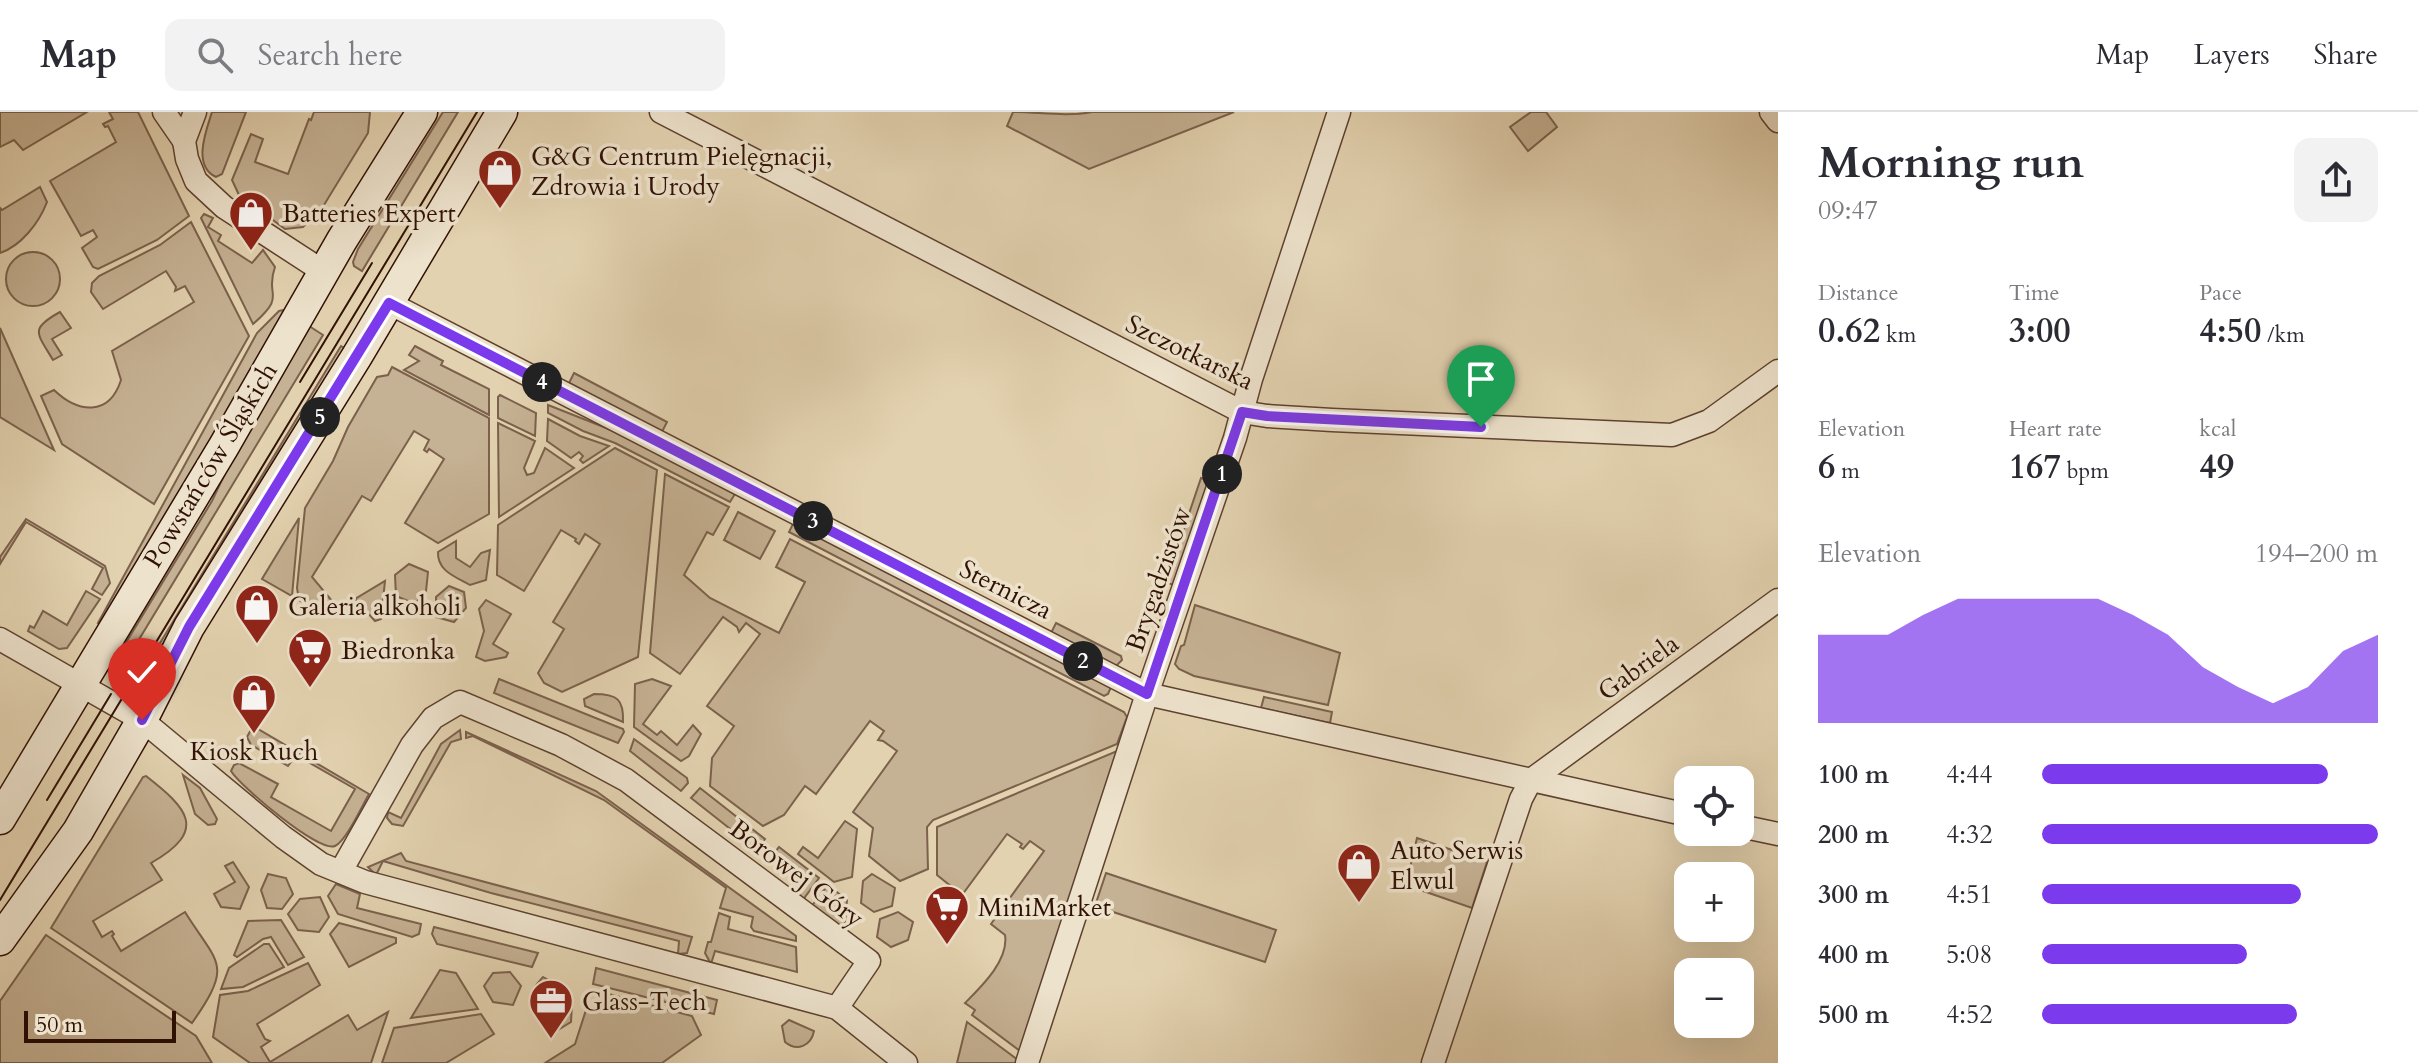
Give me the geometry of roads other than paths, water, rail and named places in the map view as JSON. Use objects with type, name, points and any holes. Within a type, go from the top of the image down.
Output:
[{"type":"main road","name":"Powstańców Śląskich","points":[[0,819],[422,112]]},
{"type":"main road","points":[[0,940],[78,831],[142,720],[189,627],[389,303],[502,112]]},
{"type":"street","points":[[164,112],[184,141],[196,181],[211,197],[324,272]]},
{"type":"street","points":[[184,141],[195,112]]},
{"type":"street","name":"Szczotkarska","points":[[661,112],[1242,412],[1319,419],[1672,435],[1709,421],[1778,371]]},
{"type":"street","name":"Brygadzistów","points":[[1027,1063],[1339,112]]},
{"type":"street","points":[[1771,112],[1778,121]]},
{"type":"street","name":"Sternicza","points":[[389,303],[1147,694],[1674,812]]},
{"type":"street","name":"Gabriela","points":[[1531,780],[1778,600]]},
{"type":"street","points":[[0,639],[142,720],[283,837],[321,864],[391,890],[837,1008],[906,1063]]},
{"type":"street","name":"Borowej Góry","points":[[341,871],[412,745],[433,718],[460,702],[583,755],[637,788],[869,961],[837,1008]]},
{"type":"street","points":[[1433,1063],[1521,799],[1531,780]]},
{"type":"street","points":[[1754,829],[1778,834]]},
{"type":"tram line","points":[[0,900],[477,112]]},
{"type":"tram line","points":[[300,382],[372,263]]},
{"type":"tram line","points":[[47,800],[111,694]]},
{"type":"place","name":"G&G Centrum Pielęgnacji, Zdrowia i Urody","points":[[500,210]]},
{"type":"place","name":"Batteries Expert","points":[[251,252]]},
{"type":"place","name":"Galeria alkoholi","points":[[257,645]]},
{"type":"place","name":"Biedronka","points":[[310,689]]},
{"type":"place","name":"Kiosk Ruch","points":[[254,735]]},
{"type":"place","name":"Auto Serwis Elwul","points":[[1359,904]]},
{"type":"place","name":"MiniMarket","points":[[947,946]]},
{"type":"place","name":"Glass-Tech","points":[[551,1040]]}]
